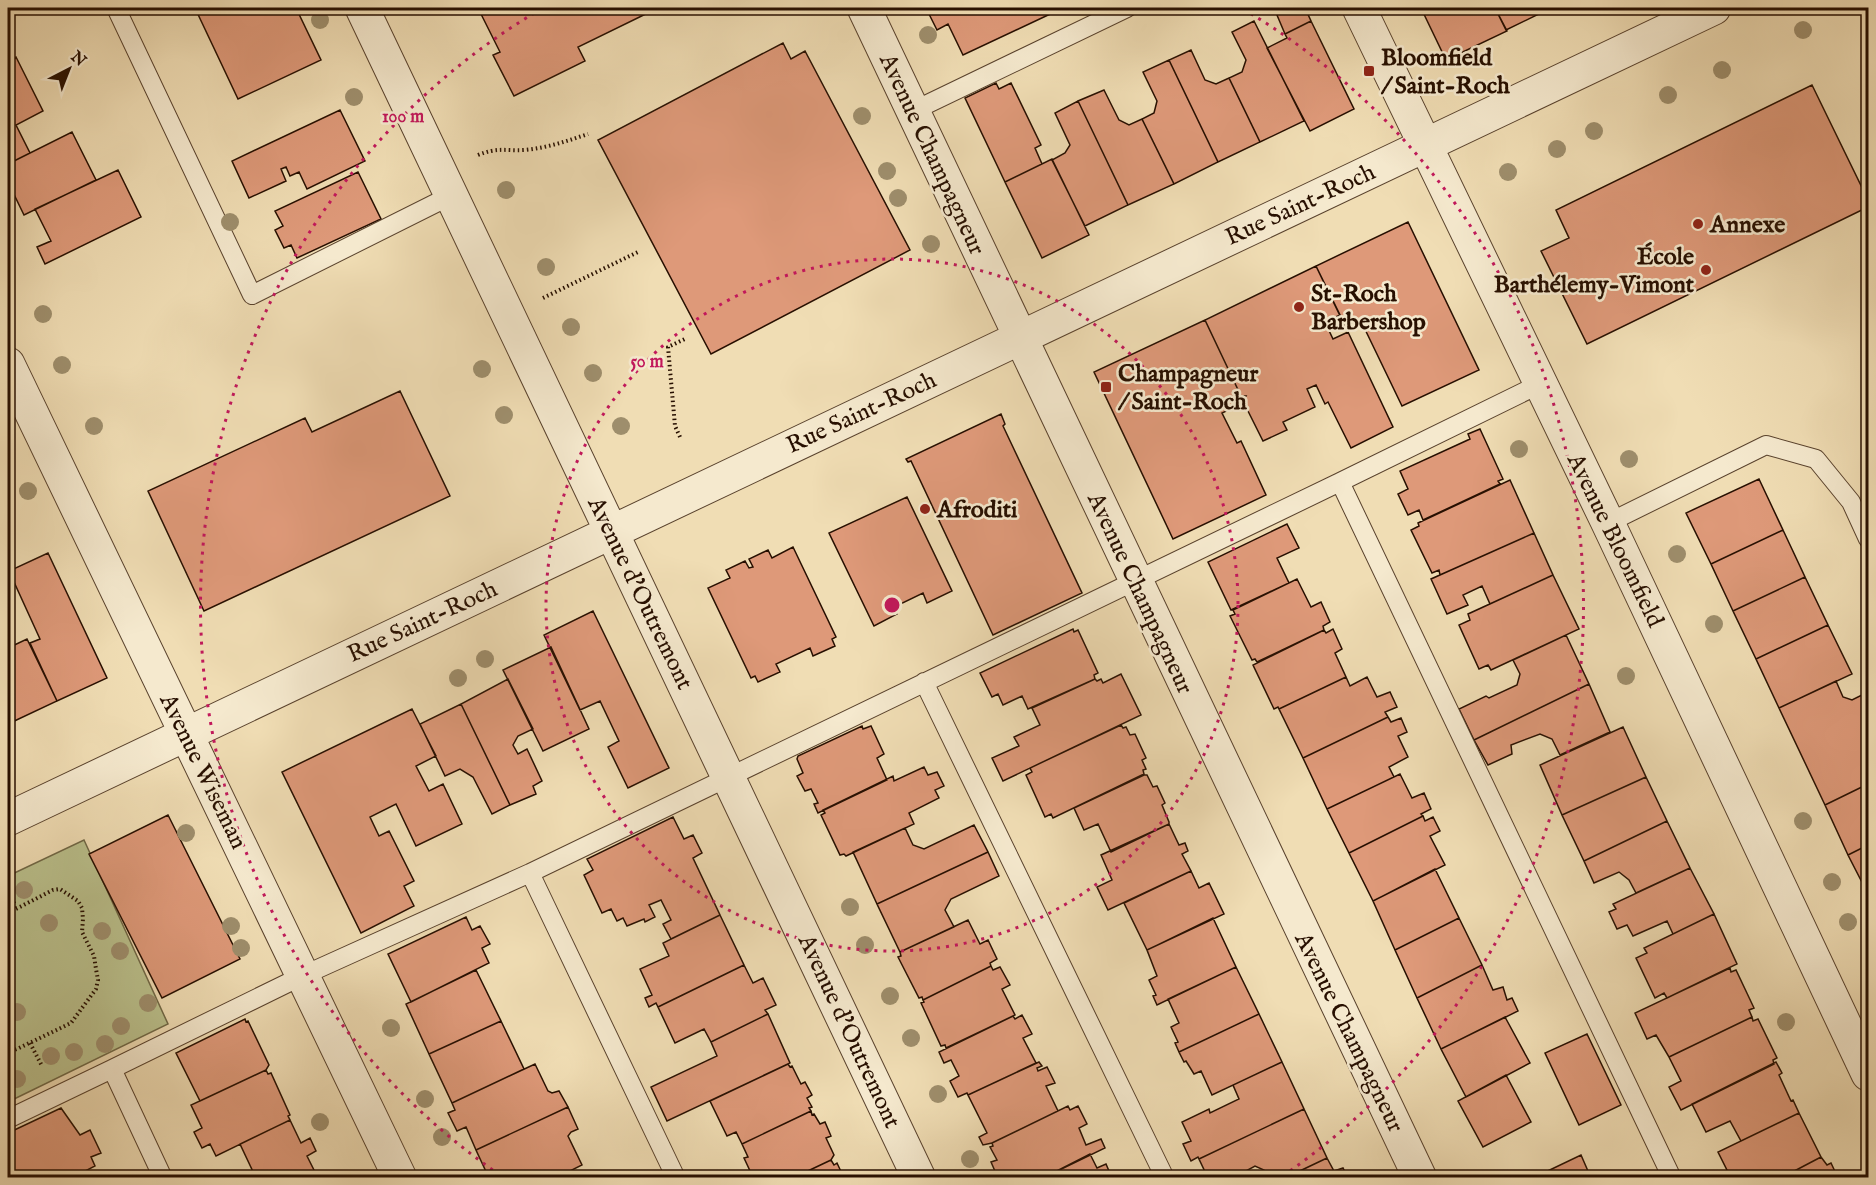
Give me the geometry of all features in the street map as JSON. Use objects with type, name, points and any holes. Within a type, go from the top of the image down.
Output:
[{"type":"street","name":"Avenue d'Outremont","points":[[362,8],[920,1178]]},
{"type":"street","name":"Avenue Champagneur","points":[[864,8],[1419,1178]]},
{"type":"street","name":"Avenue Bloomfield","points":[[1359,8],[1608,523],[1869,1074]]},
{"type":"street","name":"Rue Saint-Roch","points":[[8,819],[1714,8]]},
{"type":"street","name":"Avenue Wiseman","points":[[8,364],[400,1178]]},
{"type":"lane","points":[[116,8],[252,295],[446,183]]},
{"type":"lane","points":[[913,111],[1127,8]]},
{"type":"lane","points":[[8,1119],[302,976],[530,873],[1540,384]]},
{"type":"lane","points":[[1608,523],[1766,445],[1816,459],[1851,502],[1869,539]]},
{"type":"lane","points":[[1340,482],[1672,1178]]},
{"type":"lane","points":[[924,682],[1165,1178]]},
{"type":"lane","points":[[530,873],[676,1178]]},
{"type":"lane","points":[[111,1069],[163,1178]]},
{"type":"path","points":[[446,183],[493,149],[524,150],[554,146],[588,134]]},
{"type":"path","points":[[508,314],[640,251]]},
{"type":"path","points":[[680,437],[675,426],[668,347],[687,338]]},
{"type":"path","points":[[8,871],[15,909]]},
{"type":"path","points":[[8,913],[53,890],[60,889],[78,901],[83,912],[82,932],[94,956],[98,981],[96,989],[71,1023],[8,1052]]},
{"type":"green space","points":[[84,840],[168,1024],[8,1102],[8,876]]},
{"type":"building","points":[[195,8],[296,8],[321,60],[238,99]]},
{"type":"building","points":[[478,8],[658,8],[578,47],[585,61],[514,96],[493,55],[500,52]]},
{"type":"building","points":[[926,8],[1063,8],[963,55],[948,24],[937,30]]},
{"type":"building","points":[[1274,8],[1305,8],[1311,21],[1285,34]]},
{"type":"building","points":[[1421,8],[1495,8],[1507,31],[1446,60]]},
{"type":"building","points":[[1495,8],[1538,8],[1541,13],[1506,30]]},
{"type":"building","points":[[1254,21],[1304,121],[1260,142],[1229,78],[1242,72],[1246,60],[1232,32]]},
{"type":"building","points":[[1311,21],[1354,109],[1310,131],[1267,48],[1287,38],[1285,34]]},
{"type":"building","points":[[783,43],[791,59],[805,51],[910,250],[711,354],[598,140]]},
{"type":"building","points":[[1191,50],[1205,80],[1216,84],[1229,78],[1260,142],[1218,162],[1169,60]]},
{"type":"building","points":[[16,57],[43,111],[16,125],[30,153],[8,164],[8,61]]},
{"type":"building","points":[[1169,60],[1218,162],[1174,184],[1142,119],[1154,113],[1157,101],[1143,72]]},
{"type":"building","points":[[996,83],[999,89],[1011,83],[1041,145],[1035,148],[1042,164],[1005,182],[965,98]]},
{"type":"building","name":"Annexe","points":[[1812,85],[1868,200],[1868,207],[1587,344],[1541,251],[1569,238],[1556,210]]},
{"type":"building","points":[[1104,90],[1119,120],[1129,125],[1142,119],[1174,184],[1128,205],[1078,101]]},
{"type":"building","points":[[1078,101],[1128,205],[1085,226],[1052,160],[1065,153],[1070,145],[1055,113]]},
{"type":"building","points":[[340,110],[365,161],[307,189],[299,172],[290,176],[286,167],[281,169],[286,181],[249,198],[232,161]]},
{"type":"building","points":[[72,132],[96,180],[24,215],[8,182],[8,164]]},
{"type":"building","points":[[1052,159],[1089,235],[1042,258],[1005,182]]},
{"type":"building","points":[[118,170],[141,217],[45,264],[37,247],[51,241],[35,209]]},
{"type":"building","points":[[358,172],[381,219],[297,258],[291,245],[284,248],[275,230],[283,226],[275,211]]},
{"type":"building","points":[[1408,222],[1479,370],[1402,406],[1360,319],[1345,326],[1316,266]]},
{"type":"building","points":[[1316,266],[1340,315],[1325,322],[1333,339],[1348,332],[1393,427],[1351,448],[1328,402],[1325,404],[1316,385],[1307,389],[1315,407],[1283,422],[1287,430],[1263,441],[1243,401],[1246,396],[1241,396],[1205,320]]},
{"type":"building","points":[[1205,320],[1241,396],[1246,396],[1243,401],[1245,402],[1222,413],[1237,443],[1241,441],[1266,495],[1173,539],[1094,372]]},
{"type":"building","points":[[400,391],[450,496],[204,611],[148,491],[305,418],[312,432]]},
{"type":"building","points":[[1001,414],[1005,424],[1003,426],[1082,593],[993,635],[911,461],[908,462],[906,459]]},
{"type":"building","points":[[1480,429],[1503,479],[1498,481],[1500,484],[1423,520],[1419,510],[1408,515],[1398,494],[1408,489],[1400,471],[1470,439],[1468,434]]},
{"type":"building","points":[[1759,479],[1783,530],[1711,564],[1686,513]]},
{"type":"building","points":[[1510,480],[1534,533],[1440,575],[1439,570],[1432,573],[1411,530],[1419,526],[1418,523]]},
{"type":"building","points":[[907,497],[952,591],[927,603],[923,593],[894,607],[897,614],[874,626],[829,533]]},
{"type":"building","points":[[1287,524],[1299,548],[1277,558],[1289,583],[1231,610],[1208,562]]},
{"type":"building","points":[[1783,530],[1805,577],[1733,611],[1711,564]]},
{"type":"building","points":[[1534,533],[1553,575],[1490,604],[1482,586],[1463,595],[1468,605],[1447,614],[1431,579]]},
{"type":"building","points":[[793,547],[836,637],[832,639],[835,646],[813,656],[810,648],[776,664],[780,672],[758,682],[755,676],[751,678],[708,588],[730,578],[726,570],[745,561],[749,568],[753,567],[749,559],[768,550],[772,558]]},
{"type":"building","points":[[48,553],[107,678],[57,701],[30,643],[40,639],[9,571]]},
{"type":"building","points":[[1553,575],[1579,629],[1491,670],[1488,665],[1479,669],[1459,625],[1470,620],[1468,614]]},
{"type":"building","points":[[1805,577],[1828,625],[1756,659],[1733,611]]},
{"type":"building","points":[[1297,579],[1311,607],[1321,602],[1330,622],[1323,626],[1324,630],[1257,662],[1255,659],[1252,660],[1230,616],[1235,614],[1233,610]]},
{"type":"building","points":[[593,611],[669,768],[628,788],[608,747],[619,741],[600,701],[580,710],[544,635]]},
{"type":"building","points":[[1828,625],[1852,674],[1779,708],[1756,659]]},
{"type":"building","points":[[1073,629],[1074,632],[1078,630],[1098,673],[1094,675],[1095,679],[1028,709],[1022,696],[1003,705],[998,694],[992,697],[980,673]]},
{"type":"building","points":[[1333,629],[1342,649],[1335,653],[1346,677],[1279,709],[1278,707],[1274,709],[1253,665],[1324,630],[1326,633]]},
{"type":"building","points":[[1566,635],[1589,684],[1474,740],[1459,709],[1517,685],[1520,674],[1513,660]]},
{"type":"building","points":[[27,639],[57,701],[8,724],[8,648]]},
{"type":"building","points":[[551,647],[589,729],[543,751],[503,670]]},
{"type":"building","points":[[1121,674],[1141,715],[1003,781],[992,758],[1019,746],[1014,737],[1040,725],[1032,708],[1095,679],[1097,681],[1101,679],[1103,683]]},
{"type":"building","points":[[1346,677],[1350,686],[1367,677],[1377,697],[1390,692],[1397,707],[1385,712],[1388,717],[1303,758],[1279,709]]},
{"type":"building","points":[[508,679],[533,729],[518,736],[513,745],[518,754],[527,749],[542,781],[533,786],[536,794],[510,805],[461,704]]},
{"type":"building","points":[[1836,681],[1843,697],[1852,700],[1868,692],[1868,784],[1825,805],[1779,708]]},
{"type":"building","points":[[1589,684],[1610,732],[1560,755],[1552,739],[1540,734],[1511,745],[1512,754],[1488,765],[1474,740]]},
{"type":"building","points":[[461,704],[510,805],[492,814],[473,777],[460,769],[445,776],[420,724]]},
{"type":"building","points":[[412,709],[436,756],[416,766],[429,791],[443,784],[462,824],[416,846],[396,804],[370,817],[379,836],[389,831],[414,881],[404,886],[414,906],[361,933],[282,772]]},
{"type":"building","points":[[1388,717],[1391,722],[1401,718],[1407,732],[1398,736],[1408,757],[1389,767],[1394,777],[1327,809],[1303,758]]},
{"type":"building","points":[[1121,725],[1123,728],[1126,727],[1130,735],[1135,734],[1146,758],[1142,760],[1146,769],[1143,770],[1144,774],[1053,818],[1051,814],[1045,817],[1026,775],[1032,772],[1030,768]]},
{"type":"building","points":[[862,726],[863,729],[871,726],[884,754],[877,758],[887,780],[818,813],[814,804],[818,803],[811,789],[805,791],[797,776],[803,773],[797,759],[798,756]]},
{"type":"building","points":[[1623,727],[1646,777],[1562,815],[1540,765]]},
{"type":"building","points":[[924,767],[928,775],[937,772],[944,786],[935,790],[939,798],[909,813],[914,824],[846,856],[840,855],[821,815],[825,813],[823,810],[893,776],[894,781]]},
{"type":"building","points":[[1400,774],[1412,798],[1424,793],[1431,809],[1421,814],[1423,816],[1349,853],[1327,809]]},
{"type":"building","points":[[1147,775],[1153,787],[1157,786],[1165,803],[1162,805],[1169,824],[1111,852],[1098,824],[1084,830],[1074,808]]},
{"type":"building","points":[[1646,777],[1667,821],[1584,861],[1562,815]]},
{"type":"building","points":[[1868,784],[1868,845],[1848,855],[1825,805]]},
{"type":"building","points":[[168,815],[240,959],[162,998],[89,854]]},
{"type":"building","points":[[1423,816],[1425,821],[1433,817],[1440,831],[1430,836],[1445,865],[1373,901],[1349,853]]},
{"type":"building","points":[[673,817],[684,839],[693,835],[702,853],[693,858],[720,915],[671,939],[663,924],[671,920],[661,900],[649,905],[655,917],[627,926],[623,918],[617,921],[611,909],[602,913],[584,875],[593,870],[587,859]]},
{"type":"building","points":[[1667,821],[1690,868],[1636,893],[1629,880],[1619,872],[1594,883],[1584,861]]},
{"type":"building","points":[[1169,824],[1179,845],[1185,843],[1188,851],[1182,854],[1191,871],[1108,910],[1097,887],[1112,880],[1101,855]]},
{"type":"building","points":[[974,825],[988,852],[877,904],[853,852],[905,828],[913,845],[924,849]]},
{"type":"building","points":[[1868,845],[1868,894],[1848,855]]},
{"type":"building","points":[[988,852],[999,876],[951,899],[945,910],[954,927],[900,952],[877,904]]},
{"type":"building","points":[[1690,868],[1714,914],[1673,934],[1667,921],[1633,936],[1627,925],[1617,929],[1609,912],[1616,909],[1613,904]]},
{"type":"building","points":[[1435,869],[1459,918],[1395,950],[1373,901]]},
{"type":"building","points":[[1191,871],[1199,888],[1209,883],[1224,914],[1147,950],[1124,903]]},
{"type":"building","points":[[1714,914],[1737,964],[1667,998],[1664,993],[1655,998],[1636,958],[1647,953],[1644,948]]},
{"type":"building","points":[[720,915],[744,965],[658,1007],[656,1003],[649,1007],[645,998],[652,995],[640,969],[669,956],[663,943]]},
{"type":"building","points":[[466,917],[472,930],[480,926],[490,944],[482,948],[489,963],[411,1002],[388,954]]},
{"type":"building","points":[[1213,918],[1236,967],[1157,1005],[1153,996],[1156,995],[1149,980],[1157,976],[1147,950]]},
{"type":"building","points":[[1459,918],[1482,965],[1417,998],[1395,950]]},
{"type":"building","points":[[968,920],[980,944],[988,940],[997,959],[990,963],[991,966],[923,1000],[922,997],[919,998],[898,957],[901,956],[900,952]]},
{"type":"building","points":[[744,965],[753,983],[763,978],[776,1005],[765,1010],[768,1014],[711,1042],[704,1029],[675,1043],[658,1007]]},
{"type":"building","points":[[1482,965],[1493,990],[1503,987],[1507,1000],[1512,998],[1518,1011],[1441,1049],[1417,998]]},
{"type":"building","points":[[991,966],[993,970],[1000,967],[1010,985],[1002,989],[1015,1015],[946,1048],[945,1045],[941,1046],[921,1003]]},
{"type":"building","points":[[1236,967],[1259,1014],[1179,1052],[1175,1043],[1178,1042],[1171,1027],[1179,1023],[1168,999]]},
{"type":"building","points":[[1730,968],[1731,972],[1736,970],[1754,1008],[1749,1010],[1752,1017],[1669,1057],[1656,1035],[1647,1039],[1635,1013]]},
{"type":"building","points":[[476,970],[501,1021],[429,1054],[406,1004]]},
{"type":"building","points":[[768,1014],[790,1063],[667,1121],[651,1087],[717,1056],[711,1042]]},
{"type":"building","points":[[1259,1014],[1282,1062],[1212,1095],[1201,1071],[1194,1074],[1179,1052]]},
{"type":"building","points":[[1022,1015],[1032,1034],[1023,1038],[1036,1063],[968,1095],[967,1093],[958,1097],[950,1081],[959,1076],[951,1060],[944,1063],[939,1052],[1013,1016],[1015,1019]]},
{"type":"building","points":[[1505,1017],[1530,1063],[1466,1097],[1441,1049]]},
{"type":"building","points":[[1752,1017],[1753,1021],[1758,1019],[1777,1058],[1773,1060],[1774,1064],[1681,1110],[1669,1087],[1681,1081],[1669,1057]]},
{"type":"building","points":[[245,1019],[269,1065],[266,1070],[200,1101],[176,1053]]},
{"type":"building","points":[[501,1021],[524,1069],[452,1103],[429,1054]]},
{"type":"building","points":[[1587,1034],[1621,1105],[1579,1125],[1545,1053]]},
{"type":"building","points":[[1039,1062],[1042,1066],[1037,1068],[1038,1071],[1047,1067],[1055,1083],[1046,1086],[1058,1111],[992,1143],[983,1145],[979,1137],[987,1133],[968,1095]]},
{"type":"building","points":[[1282,1062],[1304,1109],[1191,1161],[1183,1144],[1191,1141],[1182,1122],[1209,1109],[1210,1113],[1239,1099],[1233,1085]]},
{"type":"building","points":[[1776,1062],[1782,1073],[1779,1075],[1799,1113],[1741,1141],[1730,1121],[1706,1132],[1692,1104]]},
{"type":"building","points":[[535,1064],[548,1091],[552,1093],[559,1091],[568,1107],[476,1150],[466,1127],[457,1131],[448,1113],[455,1110],[452,1103]]},
{"type":"building","points":[[788,1064],[792,1066],[801,1084],[805,1082],[812,1095],[807,1098],[812,1107],[809,1108],[811,1111],[742,1144],[736,1132],[727,1136],[710,1101]]},
{"type":"building","points":[[266,1070],[268,1074],[271,1073],[290,1115],[288,1116],[290,1120],[216,1156],[210,1144],[202,1148],[194,1132],[202,1128],[191,1105]]},
{"type":"building","points":[[1506,1075],[1531,1122],[1483,1147],[1458,1101]]},
{"type":"building","points":[[1068,1106],[1070,1110],[1078,1106],[1087,1124],[1079,1128],[1086,1145],[1101,1139],[1105,1148],[1043,1178],[998,1178],[991,1162],[997,1160],[990,1147],[993,1146],[992,1143]]},
{"type":"building","points":[[568,1107],[578,1129],[568,1136],[582,1165],[556,1178],[489,1178],[476,1150]]},
{"type":"building","points":[[61,1108],[80,1135],[90,1130],[101,1153],[91,1157],[95,1166],[72,1178],[15,1178],[8,1164],[8,1133]]},
{"type":"building","points":[[1304,1109],[1327,1158],[1285,1178],[1268,1178],[1264,1170],[1255,1166],[1233,1178],[1208,1178],[1199,1159]]},
{"type":"building","points":[[811,1111],[820,1124],[825,1122],[831,1136],[826,1138],[834,1155],[831,1160],[793,1178],[758,1178],[757,1175],[749,1178],[748,1175],[751,1173],[744,1158],[748,1157],[742,1144]]},
{"type":"building","points":[[1799,1113],[1821,1157],[1781,1178],[1741,1178],[1740,1175],[1731,1178],[1718,1152]]},
{"type":"building","points":[[290,1120],[301,1143],[310,1138],[316,1151],[307,1156],[318,1178],[256,1178],[240,1144]]},
{"type":"building","points":[[1090,1154],[1097,1168],[1106,1164],[1112,1178],[1043,1178]]},
{"type":"building","points":[[1581,1155],[1591,1178],[1533,1178]]},
{"type":"building","points":[[1821,1157],[1827,1165],[1831,1163],[1838,1178],[1781,1178]]},
{"type":"building","points":[[1327,1158],[1334,1171],[1343,1168],[1348,1178],[1285,1178]]},
{"type":"building","points":[[831,1160],[834,1165],[837,1163],[844,1178],[793,1178]]},
{"type":"place","name":"Bloomfield / Saint-Roch","points":[[1369,71]]},
{"type":"place","name":"Annexe","points":[[1698,224]]},
{"type":"place","name":"École Barthélemy-Vimont","points":[[1706,270]]},
{"type":"place","name":"St-Roch Barbershop","points":[[1299,307]]},
{"type":"place","name":"Champagneur / Saint-Roch","points":[[1106,387]]},
{"type":"place","name":"Afroditi","points":[[925,509]]}]
